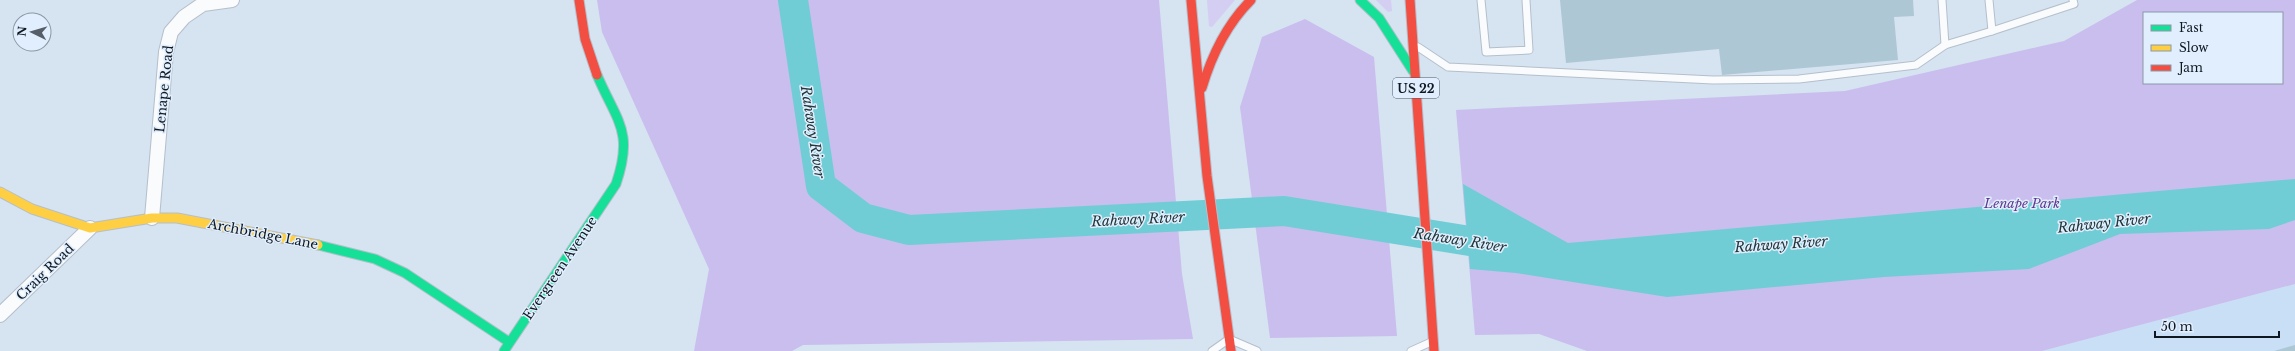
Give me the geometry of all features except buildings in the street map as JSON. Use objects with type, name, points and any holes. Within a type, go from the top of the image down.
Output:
[{"type":"main road","name":"Evergreen Avenue","points":[[504,351],[616,184],[624,164],[625,137],[622,121],[592,62],[581,22],[580,0]]},
{"type":"main road","points":[[1191,0],[1207,176],[1231,351]]},
{"type":"main road","points":[[1199,99],[1209,65],[1220,40],[1236,15],[1251,0]]},
{"type":"main road","points":[[1360,0],[1378,18],[1415,74]]},
{"type":"main road","name":"US 22","points":[[1410,0],[1426,252],[1434,351]]},
{"type":"main road","name":"Archbridge Lane","points":[[0,192],[32,209],[90,228],[152,218],[177,218],[215,224],[346,251],[375,259],[405,273],[509,342]]},
{"type":"street","name":"Lenape Road","points":[[152,218],[166,52],[171,32],[184,17],[203,4],[232,0]]},
{"type":"street","name":"Craig Road","points":[[0,315],[90,228]]},
{"type":"lane","points":[[1481,0],[1486,52],[1530,50],[1526,0]]},
{"type":"lane","points":[[1942,0],[1945,45]]},
{"type":"lane","points":[[1989,0],[1992,32]]},
{"type":"lane","points":[[1412,44],[1448,67],[1713,80],[1799,79],[1916,65],[1945,45],[1992,32],[2074,4],[2073,0]]},
{"type":"lane","points":[[1212,351],[1229,339],[1257,351]]},
{"type":"lane","points":[[1411,351],[1433,341]]},
{"type":"shaded area","points":[[1207,0],[1235,0],[1212,27],[1209,26]]},
{"type":"shaded area","points":[[1376,0],[1391,0],[1392,11],[1388,12]]},
{"type":"shaded area","points":[[2295,284],[2295,351],[2042,351]]},
{"type":"green space","points":[[597,0],[1159,0],[1182,274],[1193,339],[803,345],[792,351],[694,351],[709,269],[602,32]]},
{"type":"green space","name":"Lenape Park","points":[[2137,0],[2295,0],[2295,284],[2042,351],[1587,351],[1539,334],[1475,335],[1456,110],[1845,91],[2064,41]]},
{"type":"green space","points":[[1305,19],[1374,57],[1397,336],[1270,338],[1240,107],[1262,37]]},
{"type":"water","points":[[2295,179],[2295,220],[2269,229],[2120,234],[2029,269],[1884,277],[1667,297],[1516,273],[1470,269],[1463,184],[1568,243]]},
{"type":"waterway","name":"Rahway River","points":[[793,0],[821,186],[863,218],[909,230],[1284,211],[1507,247]]},
{"type":"traffic: fast","points":[[1360,0],[1379,18],[1413,71]]},
{"type":"traffic: fast","points":[[504,351],[616,184],[623,151],[621,127],[597,75]]},
{"type":"traffic: fast","points":[[318,245],[375,259],[405,273],[509,342]]},
{"type":"traffic: slow","points":[[0,192],[32,209],[90,228],[152,218],[177,218],[318,245]]},
{"type":"traffic: jam","points":[[579,0],[585,39],[597,75]]},
{"type":"traffic: jam","points":[[1191,0],[1207,176],[1231,351]]},
{"type":"traffic: jam","points":[[1202,88],[1210,63],[1227,30],[1251,0]]},
{"type":"traffic: jam","points":[[1410,0],[1434,351]]}]
